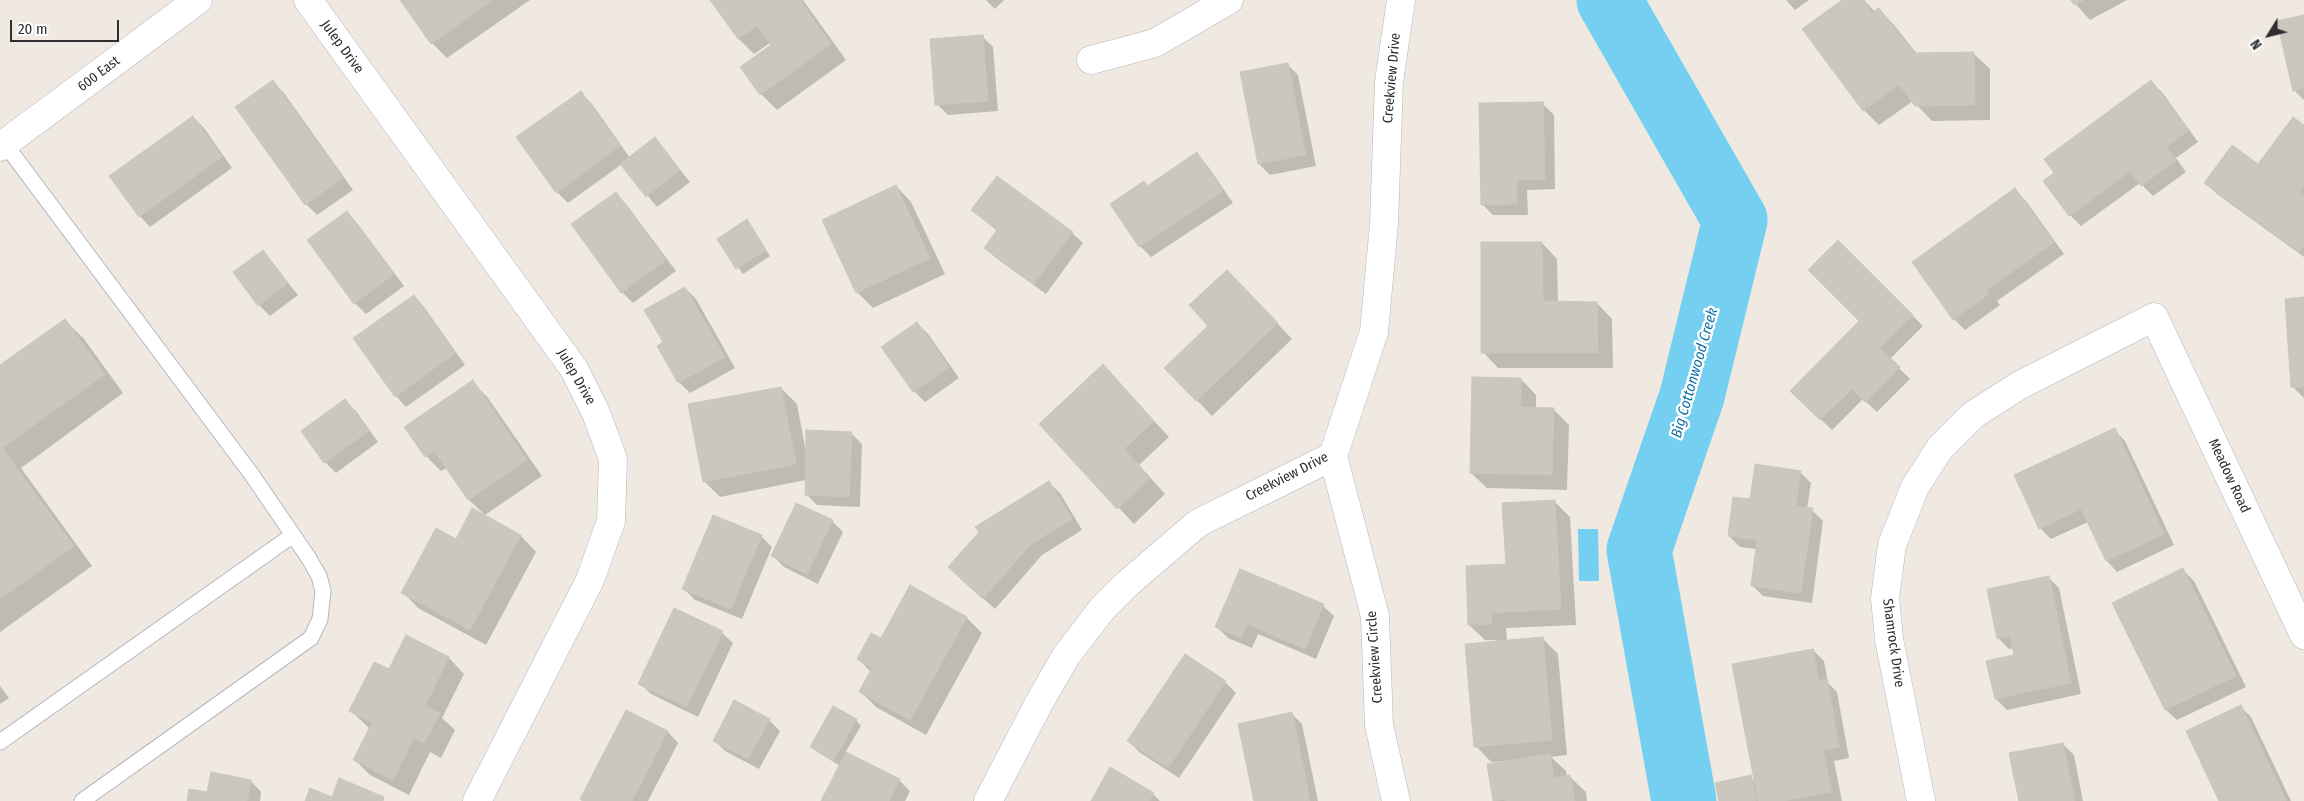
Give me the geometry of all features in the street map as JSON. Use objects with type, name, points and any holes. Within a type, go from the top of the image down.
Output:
[{"type":"street","name":"600 East","points":[[3,146],[198,0]]},
{"type":"street","name":"Julep Drive","points":[[308,0],[574,369],[596,413],[613,459],[611,521],[590,580],[477,801]]},
{"type":"street","points":[[1091,60],[1155,42],[1230,0]]},
{"type":"street","name":"Creekview Drive","points":[[988,801],[1039,703],[1066,656],[1102,610],[1127,584],[1198,522],[1333,456],[1374,332],[1384,224],[1389,82],[1401,0]]},
{"type":"street","name":"Meadow Road","points":[[2154,317],[2304,635]]},
{"type":"street","name":"Shamrock Drive","points":[[1921,801],[1889,638],[1885,598],[1892,545],[1915,487],[1940,448],[1973,415],[2020,385],[2154,317]]},
{"type":"street","name":"Creekview Circle","points":[[1333,456],[1375,616],[1380,725],[1396,801]]},
{"type":"lane","points":[[3,146],[246,467],[319,576],[323,591],[320,619],[311,638],[82,801]]},
{"type":"lane","points":[[0,742],[293,535]]},
{"type":"water","points":[[1578,529],[1598,529],[1599,581],[1579,581]]},
{"type":"building","points":[[400,0],[493,0],[431,44]]},
{"type":"building","points":[[710,0],[800,0],[831,44],[760,95],[740,67],[771,45],[757,26],[738,39]]},
{"type":"building","points":[[1842,0],[1863,0],[1872,13],[1879,8],[1914,53],[1974,52],[1975,105],[1915,106],[1899,84],[1863,111],[1802,29]]},
{"type":"building","points":[[2071,0],[2084,0],[2074,5]]},
{"type":"building","points":[[2304,15],[2304,88],[2293,91],[2277,21]]},
{"type":"building","points":[[983,35],[988,101],[935,105],[930,39]]},
{"type":"building","points":[[1288,63],[1306,155],[1258,164],[1240,72]]},
{"type":"building","points":[[273,80],[343,178],[305,205],[235,107]]},
{"type":"building","points":[[2151,80],[2189,130],[2166,147],[2176,160],[2141,186],[2130,171],[2069,216],[2043,181],[2054,173],[2044,159]]},
{"type":"building","points":[[581,91],[620,146],[556,193],[516,137]]},
{"type":"building","points":[[1543,102],[1545,179],[1517,179],[1517,204],[1481,205],[1479,103]]},
{"type":"building","points":[[193,116],[222,157],[139,217],[109,176]]},
{"type":"building","points":[[2293,117],[2304,125],[2304,186],[2299,192],[2304,195],[2304,245],[2299,252],[2204,183],[2232,145],[2258,164]]},
{"type":"building","points":[[655,137],[680,170],[646,197],[620,164]]},
{"type":"building","points":[[1197,152],[1223,191],[1139,247],[1110,204],[1144,181],[1147,186]]},
{"type":"building","points":[[997,176],[1073,232],[1034,284],[984,248],[997,230],[971,210]]},
{"type":"building","points":[[896,185],[930,258],[856,293],[822,220]]},
{"type":"building","points":[[2015,188],[2054,242],[1987,290],[1989,294],[1953,320],[1912,262]]},
{"type":"building","points":[[616,192],[666,260],[621,293],[571,224]]},
{"type":"building","points":[[347,211],[394,274],[354,304],[307,240]]},
{"type":"building","points":[[747,219],[766,250],[736,269],[717,239]]},
{"type":"building","points":[[1838,240],[1913,315],[1880,348],[1900,367],[1865,402],[1852,389],[1820,420],[1790,391],[1859,321],[1808,270]]},
{"type":"building","points":[[1481,242],[1542,242],[1543,301],[1597,302],[1598,353],[1481,353]]},
{"type":"building","points":[[263,250],[288,283],[258,306],[233,272]]},
{"type":"building","points":[[1227,270],[1278,323],[1196,401],[1164,368],[1208,326],[1189,305]]},
{"type":"building","points":[[685,287],[725,357],[678,383],[657,346],[663,342],[644,310]]},
{"type":"building","points":[[414,295],[455,353],[395,397],[353,338]]},
{"type":"building","points":[[2304,297],[2304,387],[2291,387],[2285,299]]},
{"type":"building","points":[[65,319],[105,374],[2,448],[74,546],[0,599],[0,365]]},
{"type":"building","points":[[917,322],[949,367],[913,392],[881,347]]},
{"type":"building","points":[[1103,364],[1154,421],[1124,449],[1150,478],[1117,509],[1039,424]]},
{"type":"building","points":[[1472,377],[1521,378],[1521,407],[1554,408],[1552,475],[1470,473]]},
{"type":"building","points":[[473,380],[527,460],[468,500],[434,451],[425,457],[404,427]]},
{"type":"building","points":[[781,387],[796,464],[703,482],[688,404]]},
{"type":"building","points":[[345,399],[369,431],[324,463],[301,431]]},
{"type":"building","points":[[2115,428],[2164,534],[2106,561],[2081,509],[2039,529],[2014,475]]},
{"type":"building","points":[[806,430],[852,432],[849,497],[805,495]]},
{"type":"building","points":[[1755,464],[1801,471],[1796,506],[1813,508],[1801,593],[1751,586],[1757,540],[1728,536],[1733,497],[1750,499]]},
{"type":"building","points":[[1049,481],[1072,519],[1031,544],[983,599],[948,567],[979,532],[975,527]]},
{"type":"building","points":[[1555,500],[1561,609],[1491,613],[1492,624],[1468,625],[1466,566],[1506,564],[1502,503]]},
{"type":"building","points":[[796,503],[833,520],[807,574],[771,556]]},
{"type":"building","points":[[472,508],[521,535],[470,630],[401,593],[436,528],[456,539]]},
{"type":"building","points":[[713,515],[762,535],[731,609],[682,589]]},
{"type":"building","points":[[2183,568],[2236,676],[2165,710],[2112,603]]},
{"type":"building","points":[[1240,569],[1324,604],[1305,649],[1247,624],[1241,638],[1215,627]]},
{"type":"building","points":[[2049,576],[2071,683],[1995,699],[1986,661],[2014,655],[2010,636],[1997,639],[1987,589]]},
{"type":"building","points":[[910,585],[967,617],[910,720],[859,692],[872,668],[857,659],[871,633],[881,638]]},
{"type":"building","points":[[674,608],[723,631],[687,707],[638,684]]},
{"type":"building","points":[[406,635],[449,657],[425,706],[440,713],[425,743],[414,738],[393,780],[353,760],[372,723],[349,711],[374,662],[389,669]]},
{"type":"building","points":[[1543,637],[1552,740],[1474,747],[1465,644]]},
{"type":"building","points":[[1813,649],[1819,681],[1827,679],[1839,747],[1823,750],[1832,792],[1782,801],[1758,801],[1732,664]]},
{"type":"building","points":[[1185,654],[1226,681],[1168,768],[1127,741]]},
{"type":"building","points":[[734,700],[770,719],[748,759],[713,741]]},
{"type":"building","points":[[2241,705],[2286,801],[2219,801],[2186,731]]},
{"type":"building","points":[[833,706],[857,719],[833,761],[810,747]]},
{"type":"building","points":[[626,710],[668,731],[632,801],[583,801],[580,799]]},
{"type":"building","points":[[1292,712],[1310,801],[1254,801],[1238,724]]},
{"type":"building","points":[[2063,743],[2075,801],[2019,801],[2009,753]]},
{"type":"building","points":[[846,752],[900,779],[889,801],[821,801]]},
{"type":"building","points":[[1550,754],[1554,778],[1570,775],[1575,801],[1505,801],[1505,799],[1493,801],[1487,764]]},
{"type":"building","points":[[1110,767],[1154,793],[1149,801],[1091,801]]},
{"type":"building","points":[[211,772],[251,780],[247,801],[187,801],[189,789],[207,792]]},
{"type":"building","points":[[1751,775],[1756,801],[1719,801],[1715,783]]},
{"type":"building","points":[[339,778],[384,797],[383,801],[305,801],[310,788],[332,797]]},
{"type":"waterway","name":"Big Cottonwood Creek","points":[[1609,0],[1735,220],[1692,396],[1639,550],[1684,801]]}]
